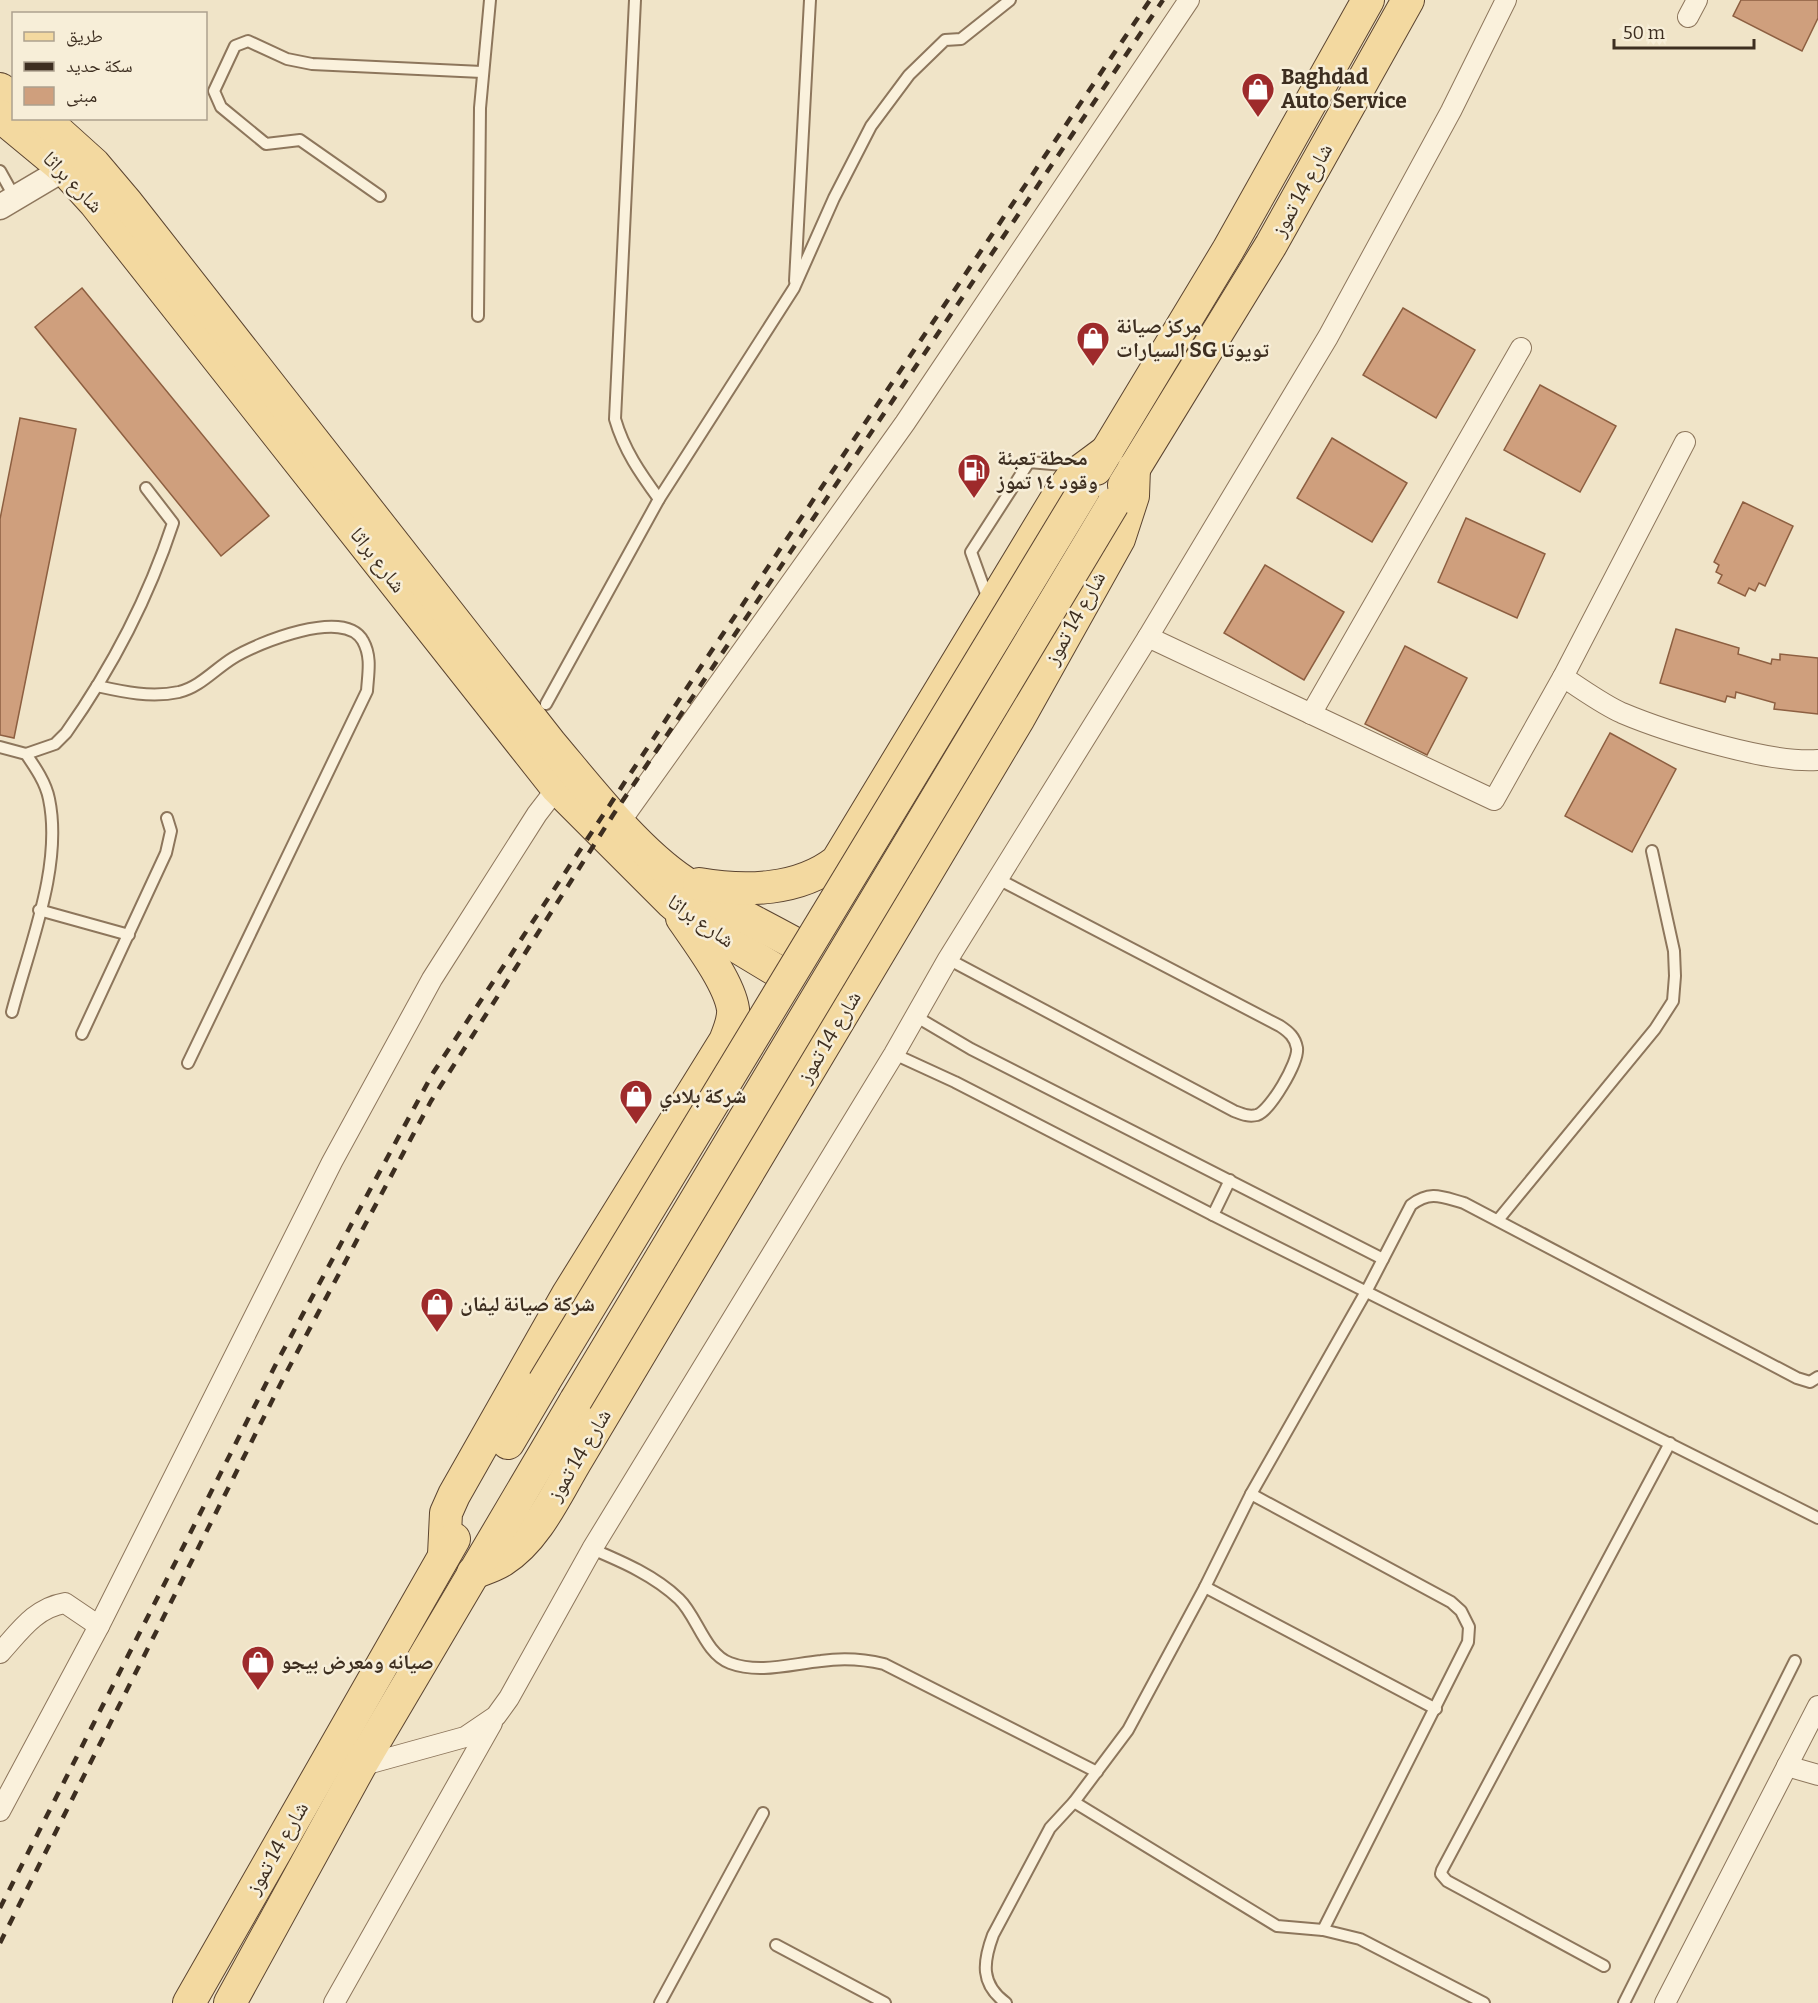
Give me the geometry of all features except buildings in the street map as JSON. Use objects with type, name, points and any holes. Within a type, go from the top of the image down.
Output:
[{"type":"main road","name":"شارع 14 تموز","points":[[189,2003],[544,1382],[1092,469],[1228,250],[1368,0]]},
{"type":"main road","name":"شارع 14 تموز","points":[[230,2003],[360,1766],[473,1573],[1134,468],[1271,245],[1408,0]]},
{"type":"main road","name":"شارع براثا","points":[[0,116],[64,169],[173,299],[557,788],[677,892],[801,947]]},
{"type":"main road","name":"شارع براثا","points":[[45,120],[94,164],[127,203],[551,744],[620,822],[677,892],[692,919],[783,975]]},
{"type":"main road","name":"شارع 14 تموز","points":[[473,1573],[502,1560],[531,1534],[834,1005],[1019,718],[1119,539],[1133,496],[1134,468]]},
{"type":"main road","points":[[444,1555],[446,1513],[454,1495],[568,1294],[719,1051],[732,1025],[733,1008],[677,892],[721,888],[759,888],[786,884],[814,874],[837,861],[1058,496],[1072,477],[1092,469]]},
{"type":"street","points":[[620,822],[906,421],[1189,0]]},
{"type":"street","points":[[334,2003],[592,1549],[894,1054],[948,959],[1149,637],[1328,337],[1451,111],[1506,0]]},
{"type":"street","points":[[8,203],[64,169]]},
{"type":"street","points":[[1311,714],[1521,348]]},
{"type":"street","points":[[1149,637],[1494,800],[1563,677],[1684,442]]},
{"type":"street","points":[[1563,677],[1621,712],[1718,744],[1804,761],[1818,760]]},
{"type":"street","points":[[0,1811],[99,1626],[265,1293],[432,979],[537,814],[557,788]]},
{"type":"street","points":[[0,1653],[38,1612],[50,1606],[65,1603],[99,1626]]},
{"type":"street","points":[[1665,2003],[1818,1706]]},
{"type":"street","points":[[360,1766],[465,1737],[496,1716]]},
{"type":"street","points":[[1787,1766],[1818,1775]]},
{"type":"lane","points":[[478,316],[482,72],[490,0]]},
{"type":"lane","points":[[635,0],[615,419],[622,442],[634,464],[659,499]]},
{"type":"lane","points":[[794,288],[810,0]]},
{"type":"lane","points":[[546,704],[659,499],[794,288],[834,198],[871,126],[909,75],[945,40],[961,39],[1010,0]]},
{"type":"lane","points":[[380,196],[300,140],[266,144],[221,107],[214,91],[235,46],[248,40],[287,59],[312,64],[482,72]]},
{"type":"lane","points":[[0,171],[8,203]]},
{"type":"lane","points":[[991,607],[971,552],[1029,462],[1092,469]]},
{"type":"lane","points":[[0,747],[26,753],[55,744],[97,686],[126,638],[157,571],[173,524],[146,488]]},
{"type":"lane","points":[[97,686],[153,695],[180,692],[200,682],[233,658],[258,646],[318,627],[337,626],[350,630],[362,639],[369,656],[367,691],[188,1064]]},
{"type":"lane","points":[[12,1012],[39,910],[53,842],[49,797],[36,768],[26,753]]},
{"type":"lane","points":[[82,1034],[166,853],[171,831],[167,818]]},
{"type":"lane","points":[[1498,1220],[1655,1029],[1673,1001],[1674,951],[1652,851]]},
{"type":"lane","points":[[948,959],[1234,1111],[1248,1116],[1259,1115],[1268,1108],[1294,1063],[1297,1049],[1292,1035],[1280,1026],[998,879]]},
{"type":"lane","points":[[39,910],[129,935]]},
{"type":"lane","points":[[915,1016],[971,1049],[1383,1259]]},
{"type":"lane","points":[[894,1054],[955,1082],[1214,1215],[1818,1518]]},
{"type":"lane","points":[[1214,1215],[1230,1180]]},
{"type":"lane","points":[[1006,2003],[999,1998],[984,1974],[987,1951],[1050,1828],[1074,1802],[1128,1730],[1205,1587],[1251,1494],[1367,1290],[1411,1205],[1424,1196],[1441,1196],[1464,1203],[1797,1378],[1810,1382],[1818,1377]]},
{"type":"lane","points":[[1604,1966],[1447,1881],[1441,1874],[1670,1443]]},
{"type":"lane","points":[[1251,1494],[1451,1602],[1461,1611],[1469,1627],[1468,1642],[1436,1709],[1353,1866],[1323,1930]]},
{"type":"lane","points":[[592,1549],[657,1581],[680,1600],[711,1647],[727,1662],[750,1668],[780,1667],[842,1659],[867,1660],[884,1664],[1096,1772]]},
{"type":"lane","points":[[1205,1587],[1436,1709]]},
{"type":"lane","points":[[1624,2003],[1796,1660]]},
{"type":"lane","points":[[1074,1802],[1277,1926],[1323,1930],[1360,1940],[1484,2003]]},
{"type":"lane","points":[[660,2003],[763,1813]]},
{"type":"lane","points":[[776,1945],[885,2003]]},
{"type":"railway","points":[[0,1908],[277,1362],[433,1073],[704,662],[1150,0]]},
{"type":"railway","points":[[0,1943],[285,1375],[431,1101],[613,815],[1163,0]]},
{"type":"place","name":"Baghdad Auto Service","points":[[1258,118]]},
{"type":"place","name":"مركز صيانة السيارات SG تويوتا","points":[[1093,367]]},
{"type":"place","name":"محطة تعبئة وقود ١٤ تموز","points":[[974,499]]},
{"type":"place","name":"شركة بلادي","points":[[636,1125]]},
{"type":"place","name":"شركة صيانة ليفان","points":[[437,1333]]},
{"type":"place","name":"صيانه ومعرض بيجو","points":[[258,1691]]}]
